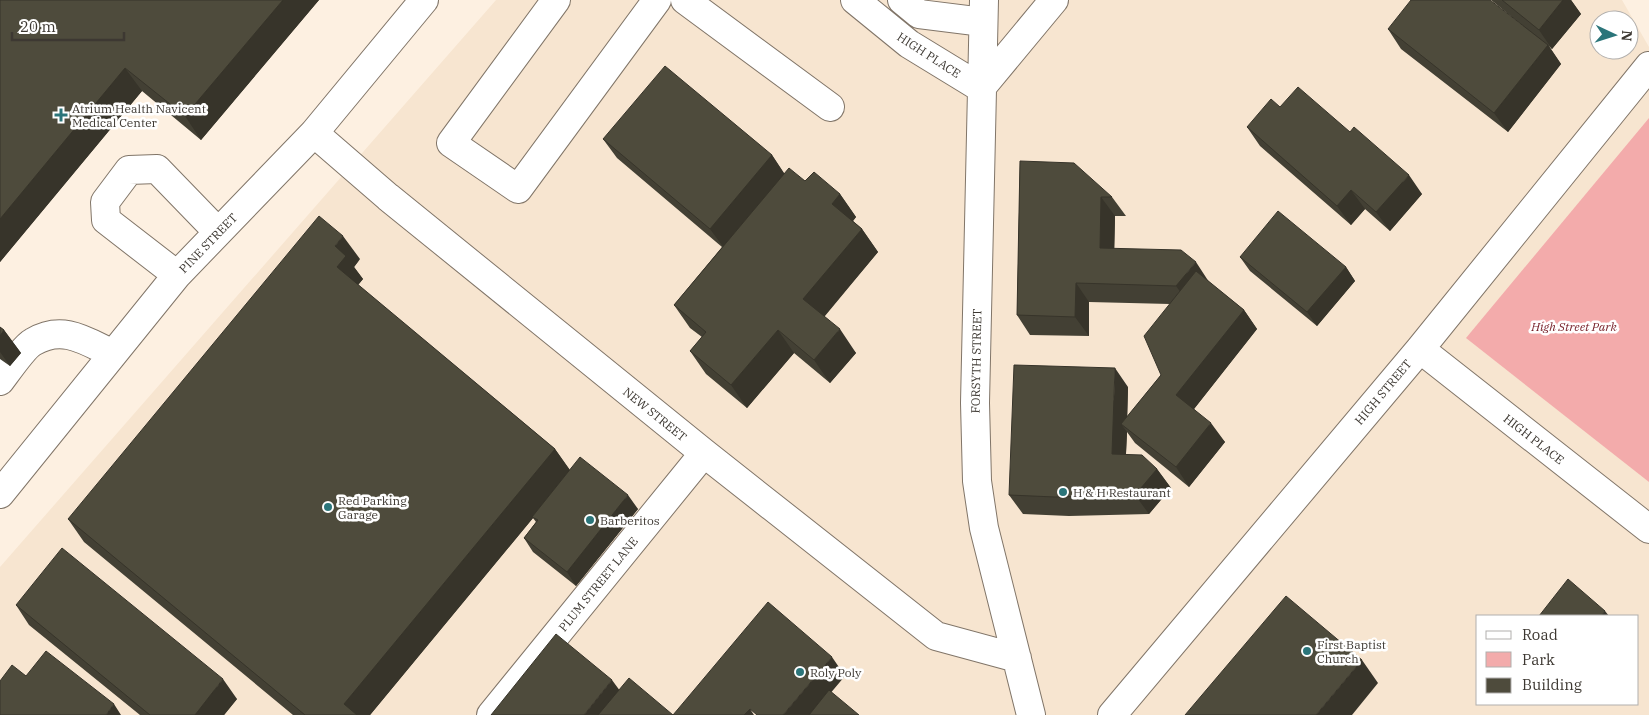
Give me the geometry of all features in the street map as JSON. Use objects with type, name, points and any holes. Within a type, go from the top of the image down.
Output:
[{"type":"street","name":"PINE STREET","points":[[0,494],[177,275],[314,133],[424,0]]},
{"type":"street","points":[[556,0],[450,143],[518,189],[657,0]]},
{"type":"street","points":[[685,0],[830,107]]},
{"type":"street","name":"HIGH PLACE","points":[[855,0],[909,44],[981,88]]},
{"type":"street","points":[[902,0],[919,14],[984,11]]},
{"type":"street","points":[[981,88],[1054,0]]},
{"type":"street","name":"FORSYTH STREET","points":[[984,11],[974,403],[977,481],[984,528],[1031,715]]},
{"type":"street","name":"HIGH STREET","points":[[1112,715],[1420,349],[1649,66]]},
{"type":"street","name":"NEW STREET","points":[[314,133],[388,197],[704,453],[936,636],[1016,658]]},
{"type":"street","points":[[177,275],[106,220],[105,202],[129,170],[157,169],[218,232]]},
{"type":"street","points":[[0,381],[31,343],[52,335],[72,334],[113,354]]},
{"type":"street","name":"HIGH PLACE","points":[[1420,349],[1649,529]]},
{"type":"street","name":"PLUM STREET LANE","points":[[491,715],[704,453]]},
{"type":"shaded area","points":[[496,0],[1622,0],[1628,10],[1589,10],[1589,60],[1639,60],[1639,30],[1649,47],[1649,715],[0,715],[0,567]]},
{"type":"green space","name":"High Street Park","points":[[1649,118],[1649,482],[1466,338]]},
{"type":"building","name":"Atrium Health Navicent Medical Center","points":[[0,0],[283,0],[185,116],[125,68],[0,219]]},
{"type":"building","points":[[1411,0],[1490,0],[1548,45],[1494,113],[1388,29]]},
{"type":"building","points":[[1502,0],[1563,0],[1539,30]]},
{"type":"building","points":[[665,66],[772,155],[710,229],[603,139]]},
{"type":"building","points":[[1298,87],[1350,132],[1354,127],[1409,175],[1376,212],[1351,190],[1337,206],[1247,127],[1271,99],[1280,107]]},
{"type":"building","points":[[1020,161],[1074,163],[1112,197],[1101,197],[1100,248],[1181,250],[1196,262],[1176,286],[1076,283],[1075,317],[1017,315]]},
{"type":"building","points":[[789,168],[805,181],[814,172],[840,194],[832,204],[862,229],[803,299],[840,329],[814,360],[778,330],[731,385],[690,351],[706,332],[674,305]]},
{"type":"building","points":[[1278,211],[1346,267],[1307,312],[1240,257]]},
{"type":"building","name":"Red Parking Garage","points":[[319,216],[343,236],[335,246],[346,256],[337,267],[555,449],[344,704],[357,715],[305,715],[68,519]]},
{"type":"building","points":[[1196,271],[1244,310],[1176,395],[1211,423],[1176,467],[1121,424],[1161,375],[1144,336]]},
{"type":"building","points":[[0,327],[4,330],[0,336]]},
{"type":"building","points":[[1014,365],[1115,368],[1112,454],[1142,455],[1157,469],[1135,495],[1055,497],[1009,495]]},
{"type":"building","name":"Barberitos","points":[[580,457],[628,495],[567,572],[524,538],[538,520],[532,517]]},
{"type":"building","points":[[62,548],[223,679],[195,715],[150,715],[16,605]]},
{"type":"building","points":[[1568,579],[1605,611],[1602,615],[1540,615]]},
{"type":"building","name":"First Baptist Church","points":[[1286,596],[1362,660],[1316,715],[1185,715]]},
{"type":"building","points":[[768,602],[832,657],[783,715],[757,715],[750,709],[744,715],[673,715]]},
{"type":"building","points":[[556,634],[612,680],[584,715],[491,715]]},
{"type":"building","points":[[46,651],[114,704],[106,715],[0,715],[0,681],[12,665],[26,676]]},
{"type":"building","points":[[629,678],[673,715],[598,715]]},
{"type":"building","points":[[829,690],[859,715],[809,715]]},
{"type":"place","name":"Atrium Health Navicent Medical Center","points":[[61,115]]},
{"type":"place","name":"H & H Restaurant","points":[[1063,492]]},
{"type":"place","name":"Red Parking Garage","points":[[328,507]]},
{"type":"place","name":"Barberitos","points":[[590,520]]},
{"type":"place","name":"First Baptist Church","points":[[1307,651]]},
{"type":"place","name":"Roly Poly","points":[[800,672]]}]
